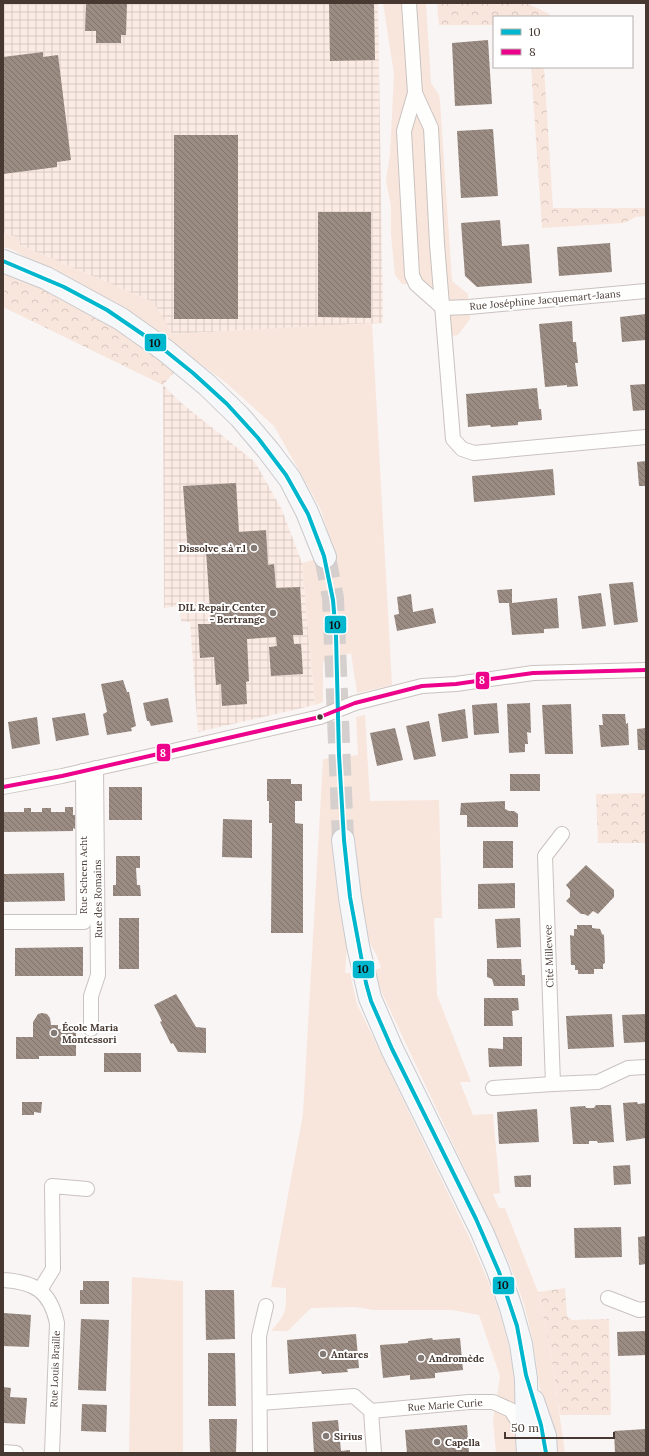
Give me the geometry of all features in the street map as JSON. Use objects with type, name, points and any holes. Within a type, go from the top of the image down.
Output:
[{"type":"main road","points":[[3,261],[46,278],[120,319],[166,351],[207,385],[240,417],[268,450],[290,480],[307,512],[325,557]]},
{"type":"main road","points":[[343,840],[358,946],[370,998],[392,1049],[482,1232],[498,1270],[517,1329],[526,1378],[545,1436],[546,1453]]},
{"type":"main road","points":[[526,1378],[528,1445]]},
{"type":"street","points":[[410,3],[415,93],[404,131],[412,275],[416,284],[443,308]]},
{"type":"street","points":[[415,93],[431,128],[438,244],[453,439],[462,449],[474,454],[646,437]]},
{"type":"street","name":"Rue Joséphine Jacquemart-Jaans","points":[[443,308],[646,291]]},
{"type":"street","points":[[3,787],[83,771],[325,716],[355,703],[422,686],[456,684],[534,673],[646,670]]},
{"type":"street","name":"Rue des Romains","points":[[91,1029],[91,996],[98,975],[96,768]]},
{"type":"street","name":"Rue Scheen Acht","points":[[3,922],[84,922],[83,771]]},
{"type":"street","name":"Cité Millewee","points":[[553,1084],[545,856],[562,834]]},
{"type":"street","points":[[493,1088],[598,1082],[628,1068],[646,1067]]},
{"type":"street","points":[[3,1280],[20,1281],[40,1290],[53,1269],[52,1186],[87,1189]]},
{"type":"street","name":"Rue Louis Braille","points":[[40,1290],[50,1300],[57,1323],[52,1453]]},
{"type":"street","points":[[608,1298],[639,1310],[646,1309]]},
{"type":"street","points":[[260,1453],[259,1336],[266,1306]]},
{"type":"street","points":[[260,1403],[354,1396],[371,1411],[374,1453]]},
{"type":"street","name":"Rue Marie Curie","points":[[371,1411],[469,1402],[493,1402],[511,1410],[528,1445]]},
{"type":"street","points":[[3,1452],[16,1453]]},
{"type":"shaded area","points":[[3,3],[378,3],[383,323],[172,334],[153,302],[20,245],[19,238],[3,233]]},
{"type":"shaded area","points":[[163,385],[180,402],[255,462],[282,510],[302,563],[315,705],[198,732],[190,622],[181,622],[180,606],[164,608]]},
{"type":"green space","points":[[383,3],[426,3],[431,83],[439,95],[440,101],[452,281],[468,294],[470,319],[458,335],[445,337],[443,308],[416,284],[402,284],[395,275],[391,235],[391,206],[386,181],[390,154],[394,74]]},
{"type":"green space","points":[[437,3],[527,3],[549,14],[549,16],[493,16],[493,25],[439,25]]},
{"type":"green space","points":[[531,68],[544,68],[553,208],[646,208],[646,216],[636,217],[624,223],[542,228]]},
{"type":"green space","points":[[3,233],[19,238],[20,245],[153,302],[173,334],[372,323],[392,685],[357,693],[351,653],[323,662],[323,702],[315,705],[302,563],[325,557],[333,547],[320,508],[274,426],[224,381],[156,332],[13,250],[3,247]]},
{"type":"green space","points":[[3,270],[39,285],[130,336],[176,370],[163,385],[3,307]]},
{"type":"green space","points":[[365,715],[370,801],[439,800],[442,918],[434,918],[437,995],[471,1082],[460,1082],[473,1115],[493,1114],[500,1193],[493,1194],[499,1208],[505,1208],[538,1292],[550,1348],[565,1453],[555,1453],[542,1404],[533,1341],[524,1304],[510,1265],[382,993],[374,970],[381,968],[370,943],[361,895],[355,839],[331,840],[338,901],[347,948],[345,973],[350,973],[357,1004],[470,1239],[498,1308],[508,1343],[514,1379],[517,1453],[496,1453],[493,1421],[500,1376],[479,1315],[452,1310],[373,1310],[356,1307],[311,1308],[288,1331],[271,1331],[283,1316],[285,1307],[286,1288],[271,1287],[303,1114],[323,759],[358,755],[356,717]]},
{"type":"green space","points":[[646,793],[646,843],[598,843],[596,794]]},
{"type":"green space","points":[[132,1277],[183,1281],[183,1453],[129,1453]]},
{"type":"green space","points":[[565,1288],[567,1316],[572,1320],[609,1319],[611,1415],[560,1415],[550,1348],[538,1292]]},
{"type":"building","points":[[86,3],[127,3],[126,35],[121,35],[121,43],[96,43],[96,31],[85,31]]},
{"type":"building","points":[[329,3],[374,3],[375,60],[330,61]]},
{"type":"building","points":[[488,40],[492,104],[455,106],[452,43]]},
{"type":"building","points":[[43,52],[43,57],[58,55],[71,160],[57,162],[57,167],[3,174],[3,57]]},
{"type":"building","points":[[493,129],[498,196],[461,198],[457,131]]},
{"type":"building","points":[[174,135],[238,135],[238,319],[174,319]]},
{"type":"building","points":[[318,212],[371,212],[371,318],[318,317]]},
{"type":"building","points":[[500,220],[502,246],[529,244],[532,283],[477,287],[465,276],[461,223]]},
{"type":"building","points":[[610,243],[612,272],[559,276],[557,247]]},
{"type":"building","points":[[646,314],[646,340],[622,342],[620,317]]},
{"type":"building","points":[[572,321],[573,342],[576,342],[578,363],[575,363],[578,386],[567,387],[567,385],[545,387],[539,324]]},
{"type":"building","points":[[646,384],[646,410],[633,411],[630,385]]},
{"type":"building","points":[[537,388],[539,409],[541,409],[542,420],[518,422],[518,425],[468,427],[466,394]]},
{"type":"building","points":[[646,461],[646,486],[639,486],[637,462]]},
{"type":"building","points":[[553,469],[555,495],[474,502],[472,476]]},
{"type":"building","points":[[236,483],[239,532],[266,530],[268,565],[274,564],[276,588],[300,587],[303,635],[293,635],[294,644],[301,644],[303,674],[271,676],[269,647],[277,646],[276,637],[247,639],[249,681],[246,682],[247,704],[222,706],[221,684],[216,685],[214,657],[200,658],[198,624],[211,624],[206,551],[188,553],[183,486]]},
{"type":"building","points":[[633,582],[638,622],[614,625],[609,584]]},
{"type":"building","points":[[512,589],[512,603],[557,598],[559,628],[544,629],[544,633],[512,635],[509,603],[499,603],[497,590]]},
{"type":"building","points":[[601,593],[606,626],[582,629],[578,596]]},
{"type":"building","points":[[411,594],[413,612],[433,608],[436,623],[397,631],[394,615],[399,614],[397,597]]},
{"type":"building","points":[[123,680],[127,692],[129,692],[136,726],[131,728],[132,731],[107,735],[103,714],[107,712],[101,684]]},
{"type":"building","points":[[168,698],[173,722],[151,726],[149,721],[147,721],[143,703]]},
{"type":"building","points":[[497,703],[499,733],[474,735],[472,705]]},
{"type":"building","points":[[530,703],[531,733],[527,732],[528,744],[525,744],[525,752],[509,753],[507,704]]},
{"type":"building","points":[[571,704],[573,754],[545,754],[542,705]]},
{"type":"building","points":[[465,709],[468,738],[442,742],[438,714]]},
{"type":"building","points":[[85,713],[89,735],[56,741],[52,718]]},
{"type":"building","points":[[602,714],[625,714],[626,724],[628,723],[629,745],[601,747],[599,725],[603,725]]},
{"type":"building","points":[[37,717],[40,744],[12,749],[8,722]]},
{"type":"building","points":[[429,721],[436,756],[414,760],[406,726]]},
{"type":"building","points":[[395,728],[403,760],[377,766],[370,733]]},
{"type":"building","points":[[646,728],[646,750],[638,750],[637,729]]},
{"type":"building","points":[[510,774],[540,774],[540,791],[510,791]]},
{"type":"building","points":[[267,779],[291,779],[291,784],[302,784],[302,801],[295,801],[295,823],[303,824],[303,933],[271,933],[272,823],[269,823]]},
{"type":"building","points":[[109,787],[142,787],[142,820],[109,820]]},
{"type":"building","points":[[505,801],[505,809],[514,811],[518,814],[518,827],[467,827],[467,815],[460,815],[461,803]]},
{"type":"building","points":[[65,807],[73,807],[73,815],[75,815],[75,829],[73,828],[73,831],[3,832],[3,812],[24,812],[24,808],[31,808],[31,812],[42,812],[42,808],[51,808],[51,812],[65,812]]},
{"type":"building","points":[[223,819],[252,820],[252,858],[222,857]]},
{"type":"building","points":[[483,841],[513,841],[513,868],[483,868]]},
{"type":"building","points":[[116,856],[140,856],[140,868],[136,868],[137,885],[140,885],[141,896],[113,896],[113,885],[116,885]]},
{"type":"building","points":[[586,865],[614,890],[614,897],[598,914],[593,911],[588,916],[581,914],[566,901],[570,897],[570,890],[566,885]]},
{"type":"building","points":[[64,873],[65,901],[3,902],[3,874]]},
{"type":"building","points":[[515,883],[515,908],[478,909],[478,884]]},
{"type":"building","points":[[119,918],[139,918],[139,969],[119,969]]},
{"type":"building","points":[[520,918],[521,947],[497,948],[495,919]]},
{"type":"building","points":[[577,925],[592,925],[592,928],[600,929],[604,935],[605,963],[603,964],[603,969],[594,969],[594,974],[578,974],[578,970],[575,970],[575,965],[571,965],[570,935],[574,936],[574,929],[577,929]]},
{"type":"building","points":[[83,947],[83,976],[15,976],[15,948]]},
{"type":"building","points":[[487,959],[521,959],[522,975],[525,975],[525,986],[494,986],[492,979],[487,977]]},
{"type":"building","points":[[176,994],[196,1027],[206,1028],[206,1053],[178,1052],[173,1043],[171,1044],[160,1022],[162,1021],[154,1005]]},
{"type":"building","points":[[484,998],[518,998],[519,1010],[512,1011],[513,1026],[484,1026]]},
{"type":"building","name":"École Maria Montessori","points":[[38,1014],[47,1014],[50,1018],[51,1025],[58,1025],[58,1029],[76,1029],[76,1056],[39,1056],[39,1059],[16,1059],[16,1037],[33,1037],[33,1022]]},
{"type":"building","points":[[612,1014],[614,1047],[568,1049],[566,1016]]},
{"type":"building","points":[[646,1014],[646,1042],[624,1043],[622,1015]]},
{"type":"building","points":[[503,1037],[522,1037],[522,1066],[489,1067],[488,1048],[503,1049]]},
{"type":"building","points":[[104,1053],[141,1053],[141,1072],[104,1072]]},
{"type":"building","points":[[22,1102],[42,1102],[41,1113],[34,1112],[34,1115],[22,1115]]},
{"type":"building","points":[[637,1102],[638,1104],[646,1103],[646,1138],[626,1141],[623,1103]]},
{"type":"building","points":[[596,1105],[611,1105],[614,1142],[598,1143],[597,1141],[589,1141],[589,1144],[573,1144],[570,1107],[585,1106],[586,1108],[594,1108]]},
{"type":"building","points":[[537,1109],[539,1142],[499,1144],[497,1112]]},
{"type":"building","points":[[630,1165],[631,1184],[614,1185],[613,1166]]},
{"type":"building","points":[[531,1175],[531,1187],[515,1187],[514,1176]]},
{"type":"building","points":[[621,1227],[622,1257],[575,1258],[574,1228]]},
{"type":"building","points":[[646,1236],[646,1264],[639,1265],[638,1237]]},
{"type":"building","points":[[83,1281],[109,1281],[109,1304],[80,1304],[80,1290],[83,1290]]},
{"type":"building","points":[[205,1290],[234,1290],[235,1339],[206,1340]]},
{"type":"building","points":[[4,1313],[31,1315],[29,1347],[3,1346]]},
{"type":"building","points":[[81,1319],[109,1320],[106,1391],[78,1390]]},
{"type":"building","points":[[646,1331],[646,1355],[618,1356],[617,1332]]},
{"type":"building","name":"Antares","points":[[356,1334],[359,1368],[347,1369],[348,1372],[322,1374],[321,1371],[289,1374],[287,1340]]},
{"type":"building","name":"Andromède","points":[[432,1338],[433,1340],[460,1338],[463,1370],[435,1373],[435,1378],[410,1380],[410,1375],[383,1378],[380,1345],[408,1343],[408,1341]]},
{"type":"building","points":[[208,1353],[235,1353],[236,1406],[208,1406]]},
{"type":"building","points":[[3,1387],[11,1388],[10,1397],[27,1398],[25,1424],[3,1423]]},
{"type":"building","points":[[82,1404],[107,1405],[106,1432],[81,1431]]},
{"type":"building","points":[[209,1419],[237,1419],[236,1453],[210,1453]]},
{"type":"building","name":"Sirius","points":[[338,1420],[341,1451],[350,1450],[350,1453],[314,1453],[312,1422]]},
{"type":"building","name":"Capella","points":[[467,1425],[469,1453],[407,1453],[405,1430]]},
{"type":"building","points":[[646,1429],[646,1453],[615,1453],[614,1431]]},
{"type":"tunnel","points":[[325,557],[333,598],[343,840]]},
{"type":"transit line","name":"10","points":[[3,261],[64,287],[107,310],[157,344],[193,373],[227,404],[258,438],[286,475],[308,514],[324,556],[333,600],[336,636],[339,755],[344,840],[350,897],[366,983],[371,1001],[392,1049],[476,1219],[499,1272],[517,1326],[526,1375],[541,1425],[546,1453]]},
{"type":"transit line","name":"8","points":[[3,787],[62,776],[320,717],[355,703],[422,686],[456,684],[533,673],[646,670]]},
{"type":"place","name":"Dissolve s.à r.l","points":[[254,548]]},
{"type":"place","name":"DIL Repair Center - Bertrange","points":[[273,613]]},
{"type":"place","name":"École Maria Montessori","points":[[54,1033]]},
{"type":"place","name":"Antares","points":[[323,1354]]},
{"type":"place","name":"Andromède","points":[[421,1358]]},
{"type":"place","name":"Sirius","points":[[326,1436]]},
{"type":"place","name":"Capella","points":[[437,1442]]}]
